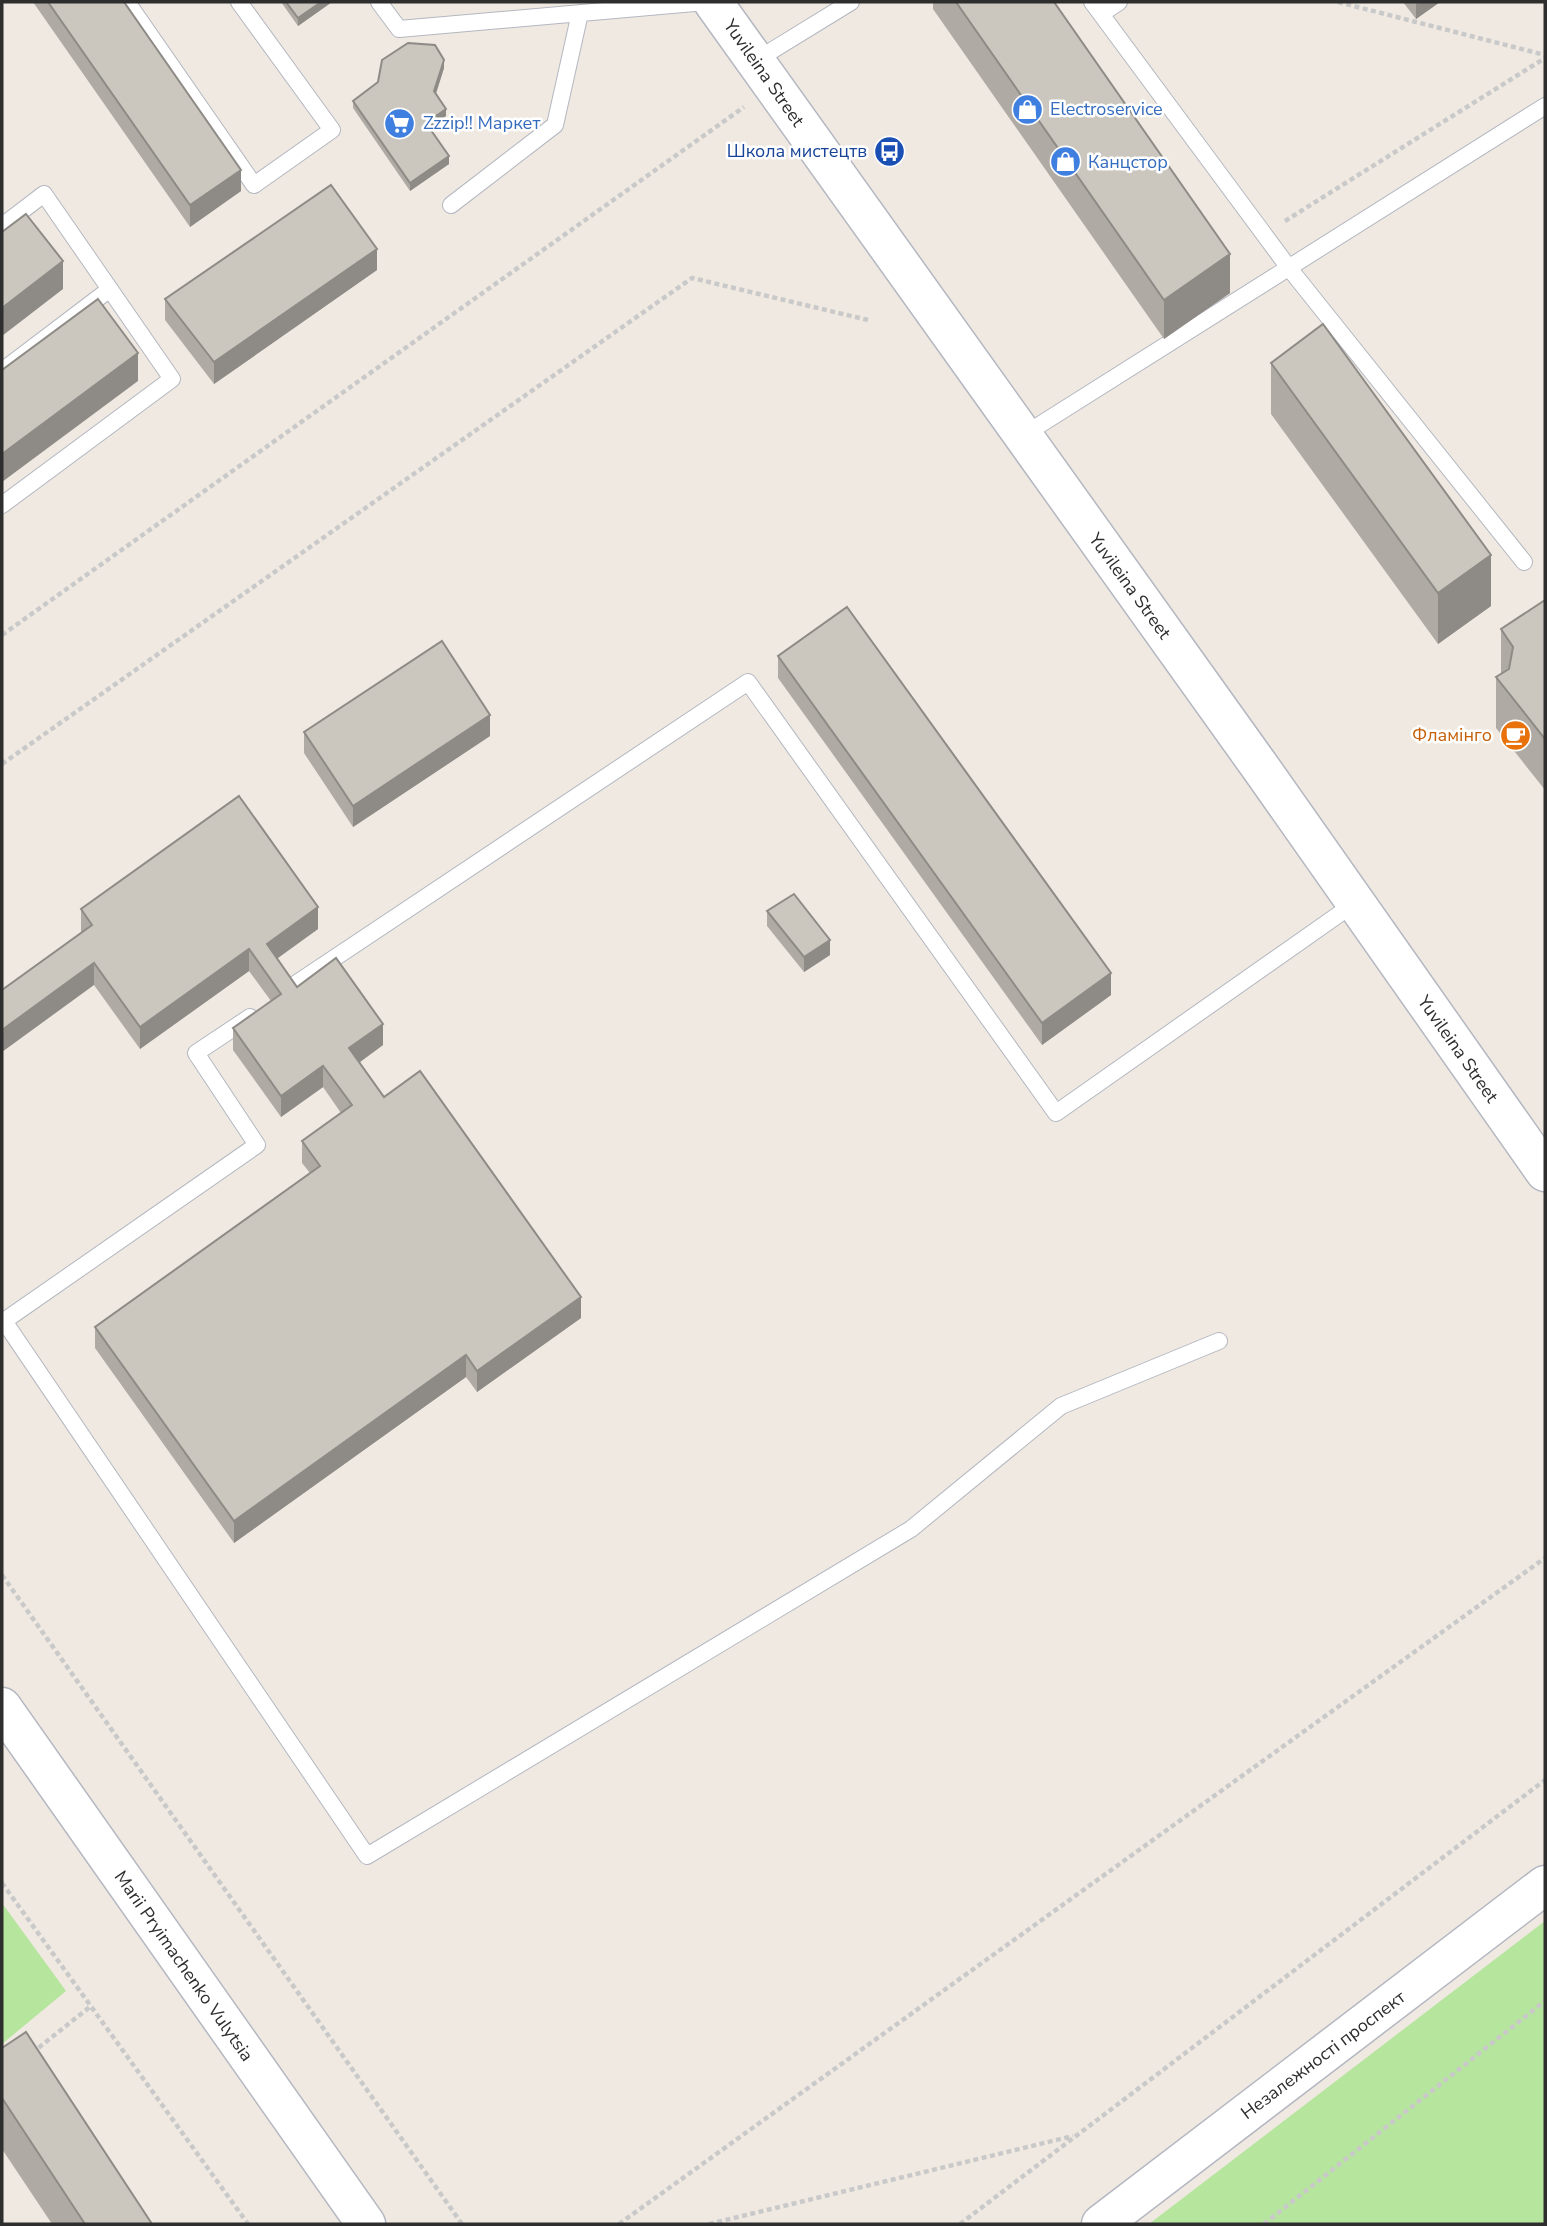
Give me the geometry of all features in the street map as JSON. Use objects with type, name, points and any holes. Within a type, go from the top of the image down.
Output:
[{"type":"street","name":"Yuvileina Street","points":[[713,2],[1355,903],[1536,1152]]},
{"type":"street","name":"Marii Pryimachenko Vulytsia","points":[[2,1707],[366,2224]]},
{"type":"street","name":"Незалежності проспект","points":[[1101,2224],[1545,1885]]},
{"type":"lane","points":[[127,2],[254,185],[332,130],[239,2]]},
{"type":"lane","points":[[379,2],[399,29],[706,2]]},
{"type":"lane","points":[[764,74],[851,2]]},
{"type":"lane","points":[[1119,2],[1097,8],[1289,268],[1524,562]]},
{"type":"lane","points":[[451,205],[555,125],[580,13]]},
{"type":"lane","points":[[1022,436],[1545,106]]},
{"type":"lane","points":[[2,226],[44,194],[172,379],[2,505]]},
{"type":"lane","points":[[2,370],[110,289]]},
{"type":"lane","points":[[285,991],[748,682],[1056,1114],[1355,903]]},
{"type":"lane","points":[[261,1010],[196,1053],[257,1144],[4,1321],[367,1856],[911,1529],[1061,1406],[1219,1341]]},
{"type":"path","points":[[1338,2],[1545,57]]},
{"type":"path","points":[[1264,234],[1545,57]]},
{"type":"path","points":[[2,635],[764,74]]},
{"type":"path","points":[[2,764],[692,278],[868,320]]},
{"type":"path","points":[[619,2224],[1545,1558]]},
{"type":"path","points":[[2,1575],[462,2224]]},
{"type":"path","points":[[960,2224],[1545,1780]]},
{"type":"path","points":[[2,1883],[248,2224]]},
{"type":"path","points":[[1264,2224],[1545,2001]]},
{"type":"path","points":[[27,2057],[91,2006]]},
{"type":"path","points":[[709,2224],[1077,2135]]},
{"type":"green space","points":[[2,1903],[66,1991],[2,2044]]},
{"type":"green space","points":[[1545,1921],[1545,2224],[1149,2224]]},
{"type":"building","points":[[48,2],[124,2],[241,170],[190,205]]},
{"type":"building","points":[[286,2],[321,2],[298,18]]},
{"type":"building","points":[[956,2],[1054,2],[1230,254],[1164,300]]},
{"type":"building","name":"Zzzip!! Маркет","points":[[408,43],[435,45],[444,60],[434,91],[446,109],[426,123],[449,156],[410,183],[353,101],[378,82],[382,60]]},
{"type":"building","points":[[331,185],[377,249],[214,362],[165,299]]},
{"type":"building","points":[[26,214],[63,261],[2,308],[2,232]]},
{"type":"building","points":[[98,299],[138,353],[2,454],[2,370]]},
{"type":"building","points":[[1323,324],[1491,555],[1438,593],[1271,363]]},
{"type":"building","points":[[1545,600],[1545,739],[1496,677],[1509,669],[1513,647],[1501,629]]},
{"type":"building","points":[[847,607],[1111,973],[1042,1023],[778,656]]},
{"type":"building","points":[[442,641],[490,715],[353,806],[304,732]]},
{"type":"building","points":[[239,796],[318,907],[267,944],[297,987],[336,958],[383,1024],[349,1048],[384,1097],[420,1071],[581,1297],[477,1371],[466,1355],[234,1521],[95,1327],[320,1166],[302,1141],[352,1105],[323,1066],[281,1096],[233,1028],[281,994],[249,949],[140,1027],[94,963],[2,1030],[2,990],[92,925],[81,909]]},
{"type":"building","points":[[794,894],[830,940],[804,957],[767,911]]},
{"type":"building","points":[[26,2032],[152,2224],[85,2224],[2,2098],[2,2048]]},
{"type":"place","name":"Electroservice","points":[[1027,109]]},
{"type":"place","name":"Zzzip!! Маркет","points":[[400,123]]},
{"type":"place","name":"Школа мистецтв","points":[[890,151]]},
{"type":"place","name":"Канцстор","points":[[1065,162]]},
{"type":"place","name":"Фламінго","points":[[1515,735]]}]
